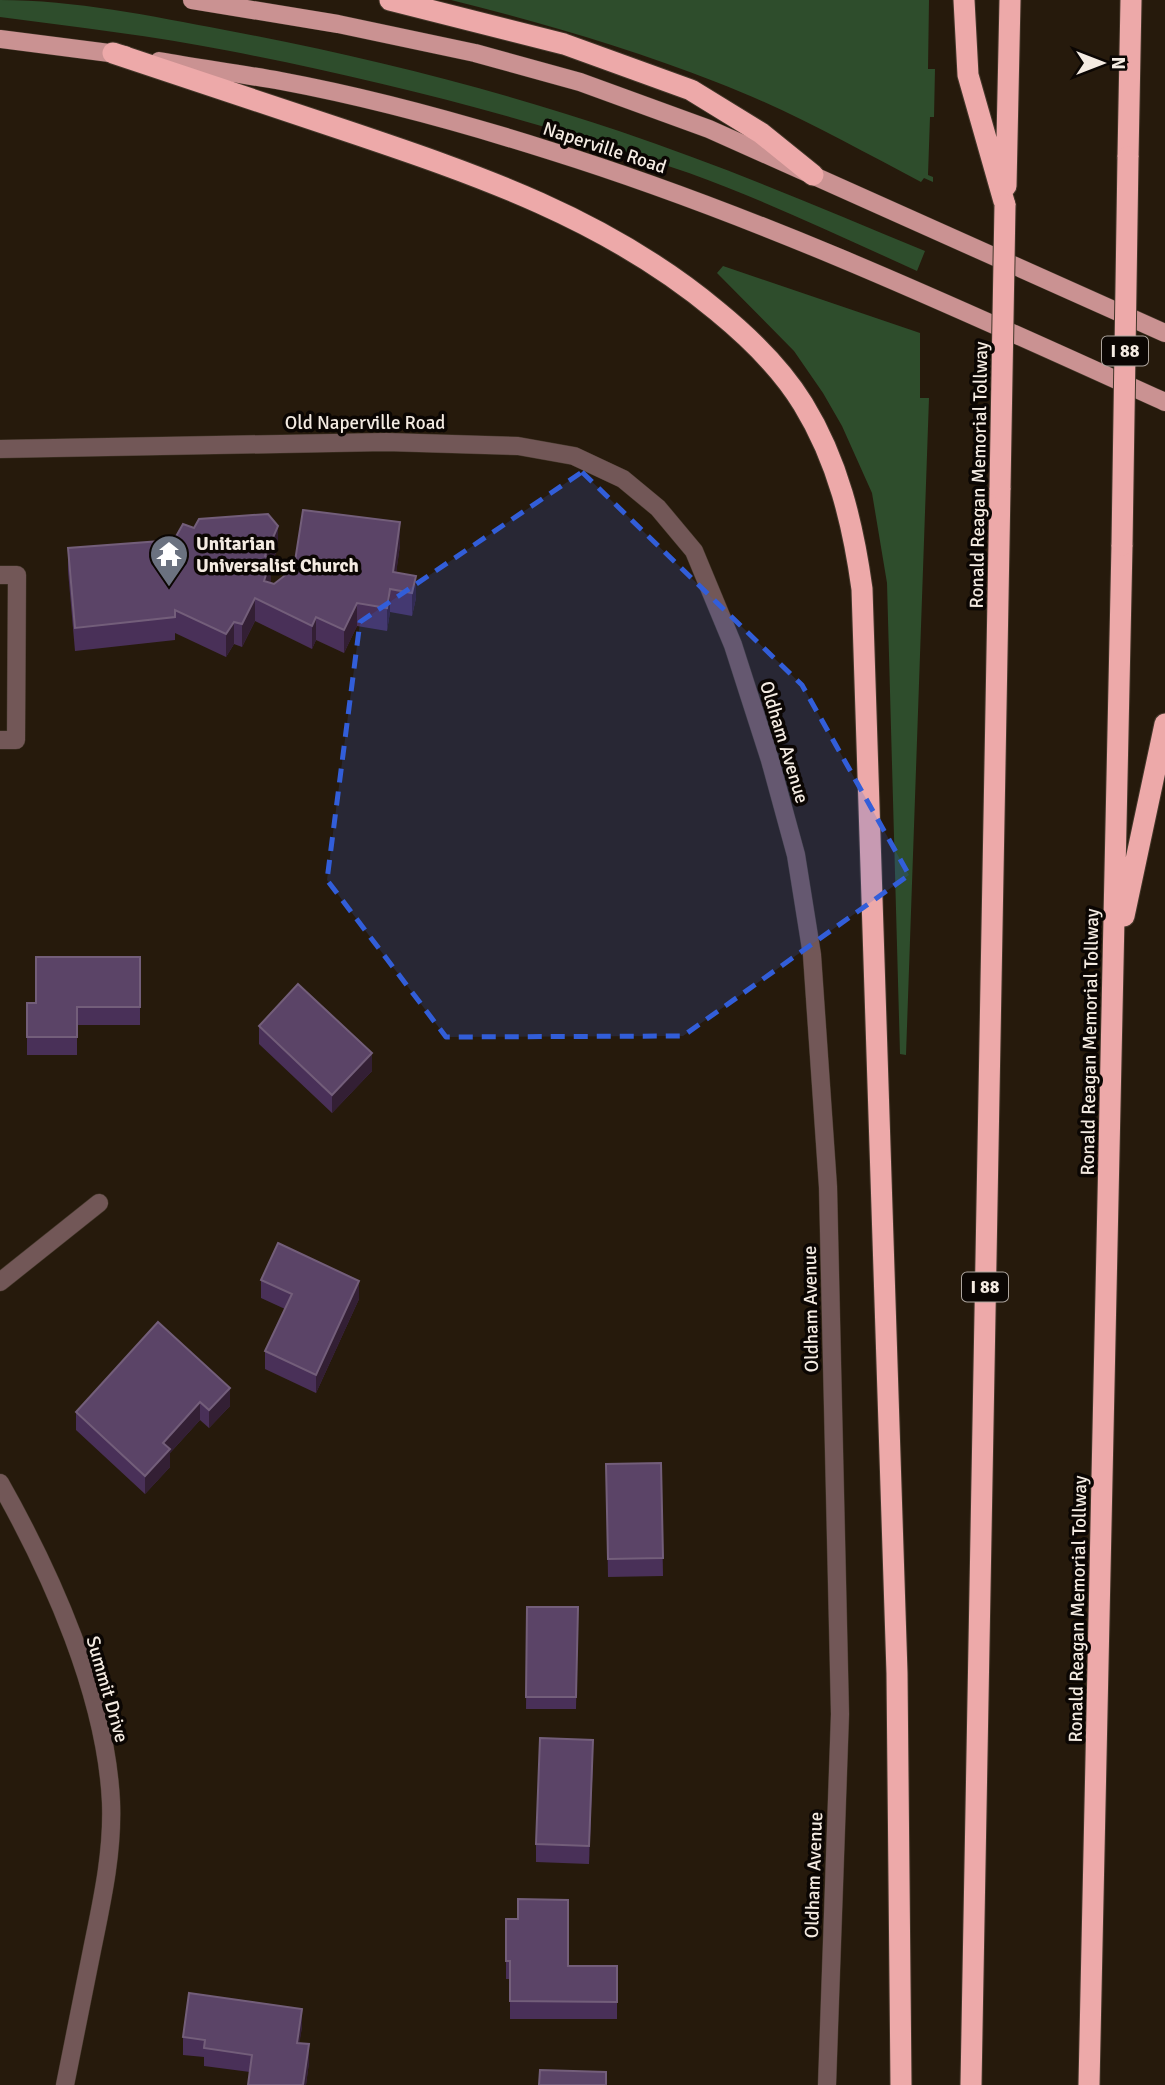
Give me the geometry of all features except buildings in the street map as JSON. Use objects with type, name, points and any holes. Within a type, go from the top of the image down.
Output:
[{"type":"highway","points":[[390,0],[564,44],[691,90],[761,133],[813,175]]},
{"type":"highway","points":[[964,0],[968,75],[1005,205]]},
{"type":"highway","name":"Ronald Reagan Memorial Tollway","points":[[971,2085],[1010,0]]},
{"type":"highway","name":"Ronald Reagan Memorial Tollway","points":[[1089,2085],[1114,963],[1131,0]]},
{"type":"highway","points":[[113,53],[442,163],[528,196],[638,253],[681,281],[725,317],[780,372],[820,434],[835,468],[852,529],[862,589],[897,1672],[901,2085]]},
{"type":"highway","points":[[1114,963],[1165,724]]},
{"type":"main road","points":[[192,0],[350,26],[475,53],[567,78],[709,129],[1165,333]]},
{"type":"main road","name":"Naperville Road","points":[[0,39],[113,53],[282,81],[525,143],[634,178],[806,243],[1165,402]]},
{"type":"street","name":"Old Naperville Road","points":[[0,449],[386,442],[518,446],[574,456],[623,480],[658,508],[694,551]]},
{"type":"street","name":"Oldham Avenue","points":[[694,551],[733,645],[769,760],[796,855],[812,955],[828,1187],[840,1714],[827,2085]]},
{"type":"street","points":[[0,575],[17,575],[16,740],[0,740]]},
{"type":"street","points":[[0,1282],[99,1203]]},
{"type":"street","name":"Summit Drive","points":[[0,1483],[49,1578],[75,1645],[99,1719],[107,1761],[111,1804],[110,1843],[104,1891],[65,2085]]},
{"type":"highlighted area","points":[[582,472],[802,685],[909,875],[683,1036],[446,1037],[327,880],[360,622]]},
{"type":"green space","points":[[0,0],[85,6],[169,19],[325,50],[473,87],[658,144],[925,251],[917,271],[718,184],[633,154],[519,119],[404,89],[230,51],[0,17]]},
{"type":"green space","points":[[451,0],[929,0],[928,69],[935,69],[934,117],[930,117],[928,175],[933,177],[933,182],[924,178],[921,182],[794,116],[684,70],[585,36]]},
{"type":"green space","points":[[723,266],[920,333],[920,398],[929,398],[906,1055],[900,1054],[887,583],[872,493],[842,426],[823,393],[794,351],[717,273]]},
{"type":"place","name":"Unitarian Universalist Church","points":[[169,588]]}]
